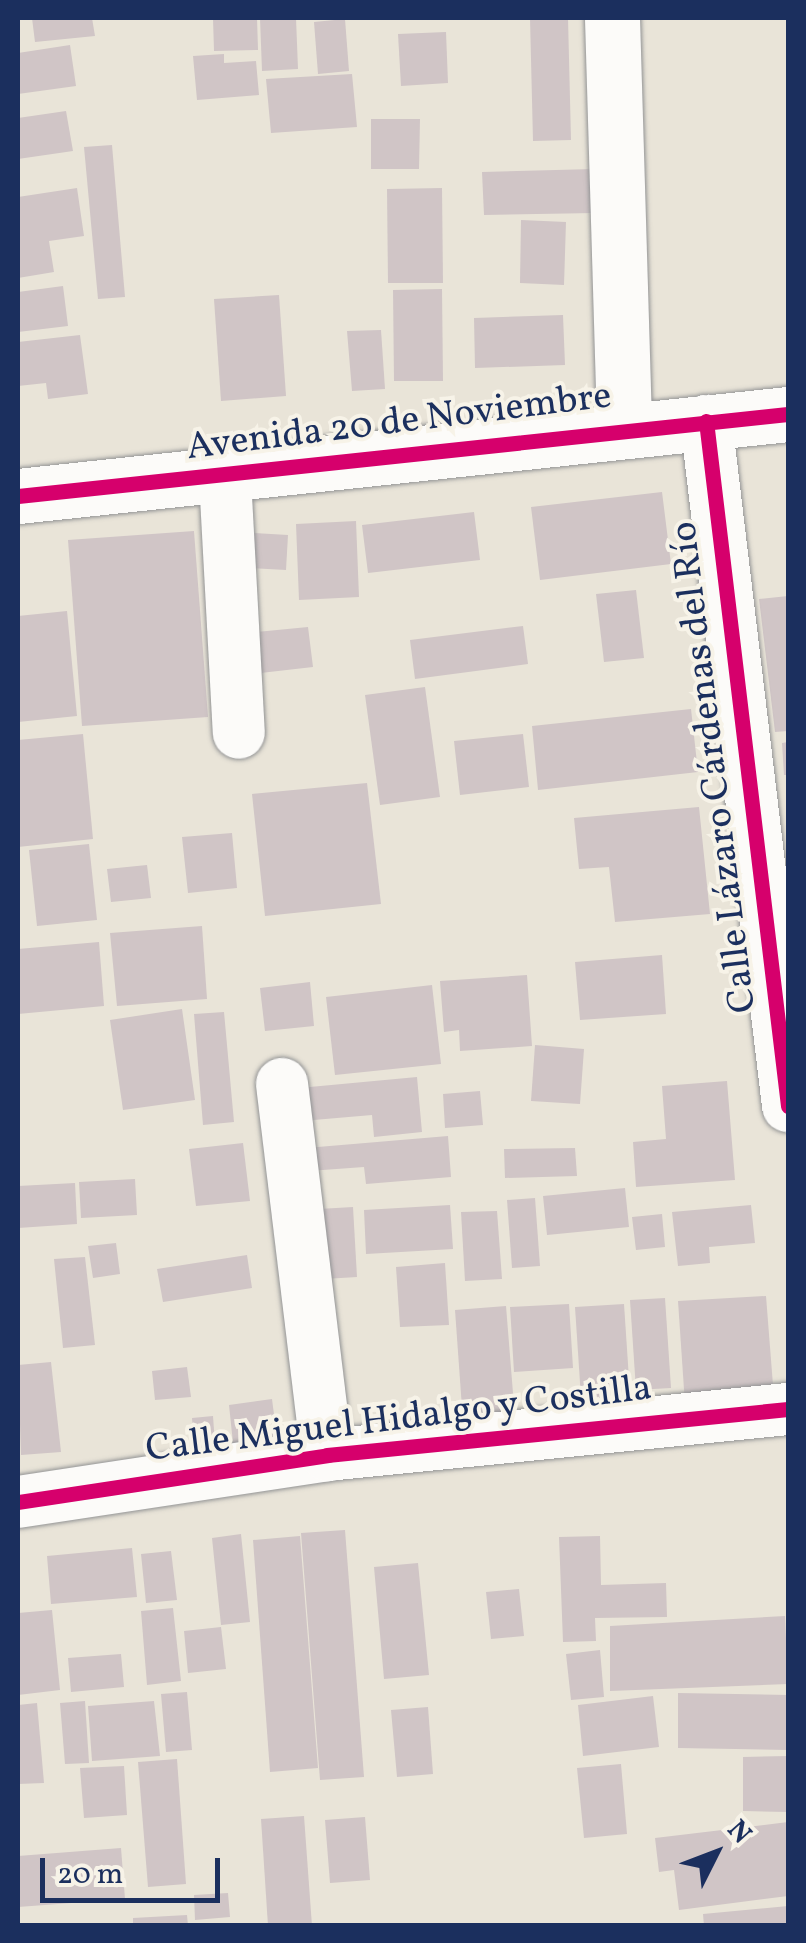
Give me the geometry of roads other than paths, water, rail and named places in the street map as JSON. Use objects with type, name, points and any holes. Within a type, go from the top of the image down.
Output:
[{"type":"street","points":[[612,18],[624,429]]},
{"type":"street","name":"Avenida 20 de Noviembre","points":[[18,496],[226,478],[624,429],[788,414]]},
{"type":"street","name":"Calle Lázaro Cárdenas del Río","points":[[706,421],[788,1106]]},
{"type":"street","points":[[226,478],[240,733]]},
{"type":"street","points":[[282,1084],[327,1455]]},
{"type":"street","name":"Calle Miguel Hidalgo y Costilla","points":[[18,1502],[327,1455],[788,1408]]}]
